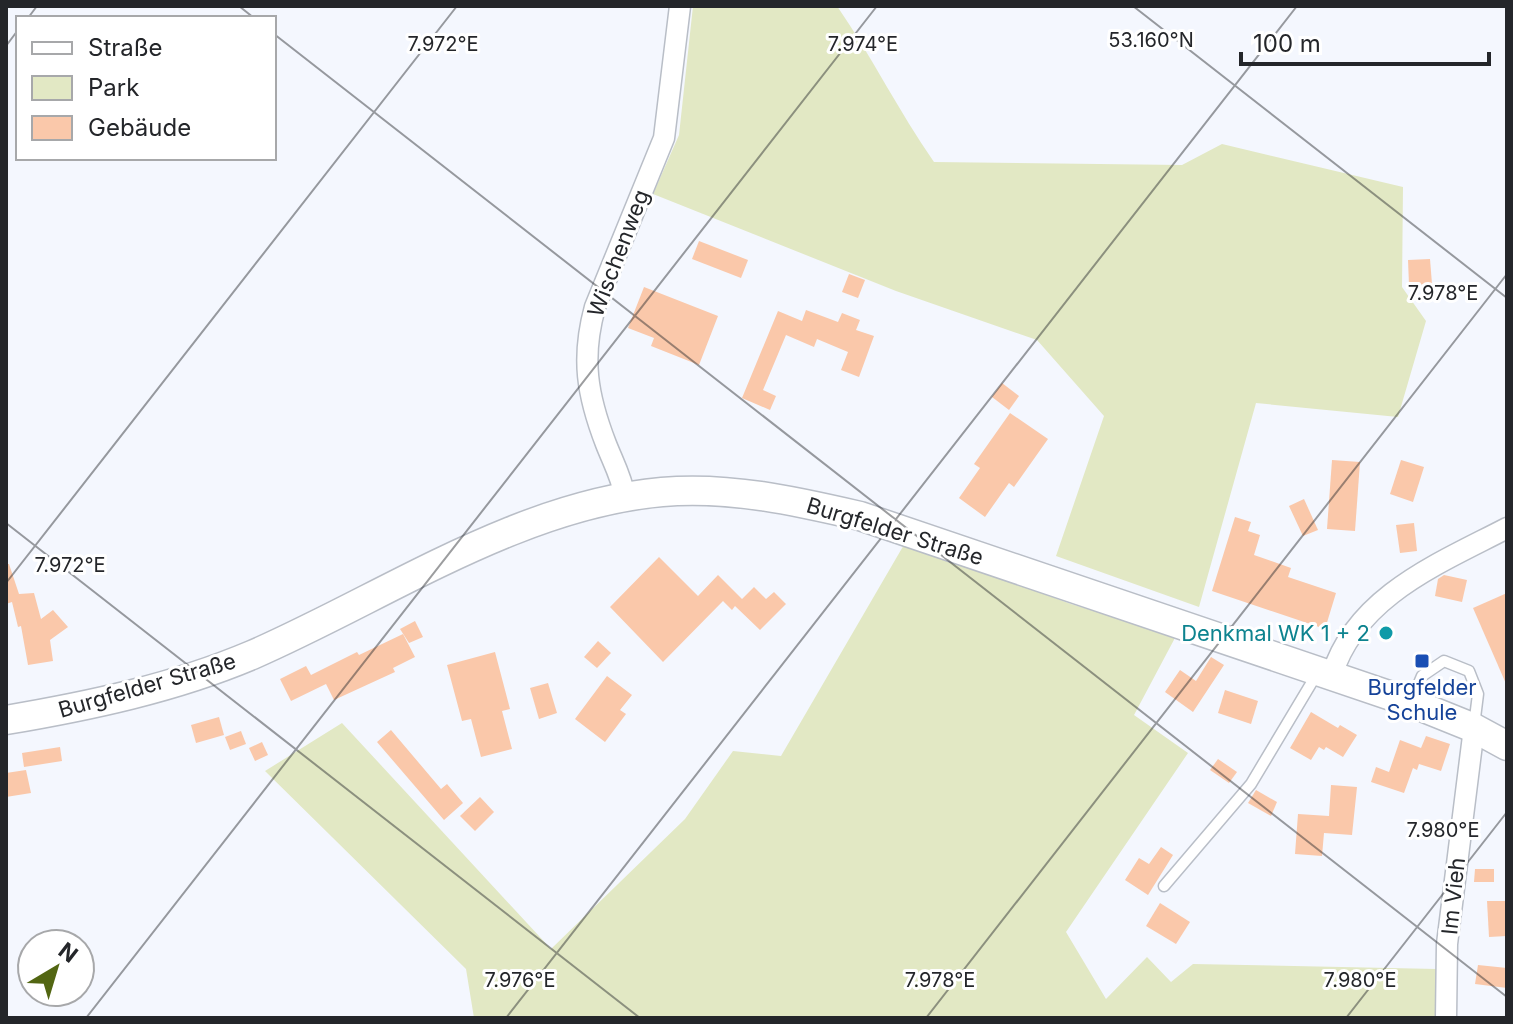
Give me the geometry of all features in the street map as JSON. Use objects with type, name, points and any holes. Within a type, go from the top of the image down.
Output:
[{"type":"street","name":"Wischenweg","points":[[625,497],[622,482],[594,415],[587,383],[589,329],[595,307],[664,138],[680,6]]},
{"type":"street","name":"Burgfelder Straße","points":[[6,720],[63,711],[186,679],[264,649],[498,537],[573,508],[625,497],[692,490],[801,502],[860,516],[1412,703],[1474,728],[1507,746]]},
{"type":"street","points":[[1326,673],[1351,635],[1383,598],[1507,528]]},
{"type":"street","name":"Im Vieh","points":[[1446,1018],[1447,944],[1474,728]]},
{"type":"lane","points":[[1412,703],[1422,676],[1444,661],[1469,671],[1478,694],[1474,728]]},
{"type":"lane","points":[[1164,886],[1251,784],[1326,673]]},
{"type":"green space","points":[[693,6],[837,6],[934,162],[1182,165],[1222,144],[1403,187],[1402,287],[1426,321],[1398,417],[1256,403],[1199,607],[1056,556],[1104,416],[1037,340],[896,291],[653,194],[679,135]]},
{"type":"green space","points":[[905,543],[1071,604],[1176,636],[1134,715],[1188,753],[1066,932],[1106,999],[1147,957],[1171,982],[1193,964],[1437,969],[1438,1018],[474,1018],[466,969],[265,771],[342,723],[551,949],[685,819],[733,751],[781,756]]},
{"type":"building","points":[[699,241],[748,260],[741,278],[692,259]]},
{"type":"building","points":[[1430,259],[1432,284],[1409,285],[1408,260]]},
{"type":"building","points":[[849,274],[865,280],[858,298],[842,292]]},
{"type":"building","points":[[644,287],[718,316],[699,365],[651,346],[654,338],[628,328]]},
{"type":"building","points":[[806,310],[838,322],[842,313],[860,320],[856,330],[874,336],[859,377],[841,370],[848,352],[817,339],[814,347],[786,335],[763,390],[776,396],[770,410],[742,398],[778,311],[802,321]]},
{"type":"building","points":[[1002,383],[1019,396],[1009,410],[992,397]]},
{"type":"building","points":[[1010,413],[1048,439],[1014,487],[1009,483],[985,517],[959,498],[980,468],[974,464]]},
{"type":"building","points":[[1332,460],[1360,462],[1355,531],[1327,529]]},
{"type":"building","points":[[1401,460],[1424,467],[1413,502],[1390,494]]},
{"type":"building","points":[[1304,499],[1318,530],[1303,536],[1289,506]]},
{"type":"building","points":[[1235,517],[1251,522],[1248,531],[1260,535],[1254,555],[1291,568],[1288,577],[1336,593],[1325,629],[1212,591]]},
{"type":"building","points":[[1414,523],[1417,551],[1400,553],[1396,525]]},
{"type":"building","points":[[659,557],[698,596],[718,575],[742,599],[754,587],[766,599],[774,592],[786,604],[760,630],[735,606],[732,610],[723,601],[663,662],[610,607]]},
{"type":"building","points":[[6,564],[9,564],[19,594],[34,593],[41,619],[53,610],[68,627],[50,640],[53,661],[28,665],[21,626],[18,627],[12,602],[6,604]]},
{"type":"building","points":[[1444,575],[1467,580],[1462,602],[1435,596],[1438,579]]},
{"type":"building","points":[[1507,593],[1507,686],[1473,608]]},
{"type":"building","points":[[415,621],[423,637],[409,643],[400,629]]},
{"type":"building","points":[[403,634],[415,657],[393,668],[395,672],[334,700],[326,684],[291,701],[280,679],[306,666],[311,675]]},
{"type":"building","points":[[598,641],[611,653],[597,668],[584,657]]},
{"type":"building","points":[[495,652],[510,709],[502,711],[512,749],[481,757],[471,719],[462,721],[447,665]]},
{"type":"building","points":[[1211,657],[1224,665],[1193,712],[1165,692],[1180,670],[1196,681]]},
{"type":"building","points":[[607,676],[632,695],[620,710],[626,714],[605,742],[575,719]]},
{"type":"building","points":[[548,683],[557,713],[539,719],[530,688]]},
{"type":"building","points":[[1225,690],[1258,701],[1251,724],[1218,713]]},
{"type":"building","points":[[1311,712],[1357,735],[1343,757],[1326,747],[1324,750],[1319,747],[1311,760],[1290,748]]},
{"type":"building","points":[[219,717],[224,735],[196,743],[191,725]]},
{"type":"building","points":[[391,730],[441,789],[447,784],[463,803],[444,820],[377,742]]},
{"type":"building","points":[[241,731],[246,744],[230,750],[225,737]]},
{"type":"building","points":[[1426,736],[1450,744],[1441,771],[1419,764],[1417,770],[1413,768],[1404,793],[1371,782],[1376,767],[1389,772],[1400,740],[1421,748]]},
{"type":"building","points":[[262,742],[268,755],[255,761],[249,748]]},
{"type":"building","points":[[60,747],[62,761],[24,767],[22,753]]},
{"type":"building","points":[[1218,759],[1237,772],[1229,783],[1210,770]]},
{"type":"building","points":[[26,770],[31,793],[6,797],[6,773]]},
{"type":"building","points":[[1331,785],[1357,787],[1352,835],[1324,833],[1322,856],[1295,854],[1298,814],[1329,816]]},
{"type":"building","points":[[1256,790],[1277,802],[1271,816],[1248,803]]},
{"type":"building","points":[[480,797],[494,812],[475,831],[460,816]]},
{"type":"building","points":[[1161,847],[1173,855],[1148,895],[1125,880],[1139,858],[1149,864]]},
{"type":"building","points":[[1475,869],[1494,869],[1494,882],[1474,882]]},
{"type":"building","points":[[1487,901],[1507,901],[1507,936],[1489,937]]},
{"type":"building","points":[[1160,903],[1190,922],[1176,944],[1146,926]]},
{"type":"building","points":[[1478,965],[1507,968],[1507,988],[1475,984]]},
{"type":"place","name":"Denkmal WK 1 + 2","points":[[1386,633]]},
{"type":"place","name":"Burgfelder Schule","points":[[1422,661]]}]
